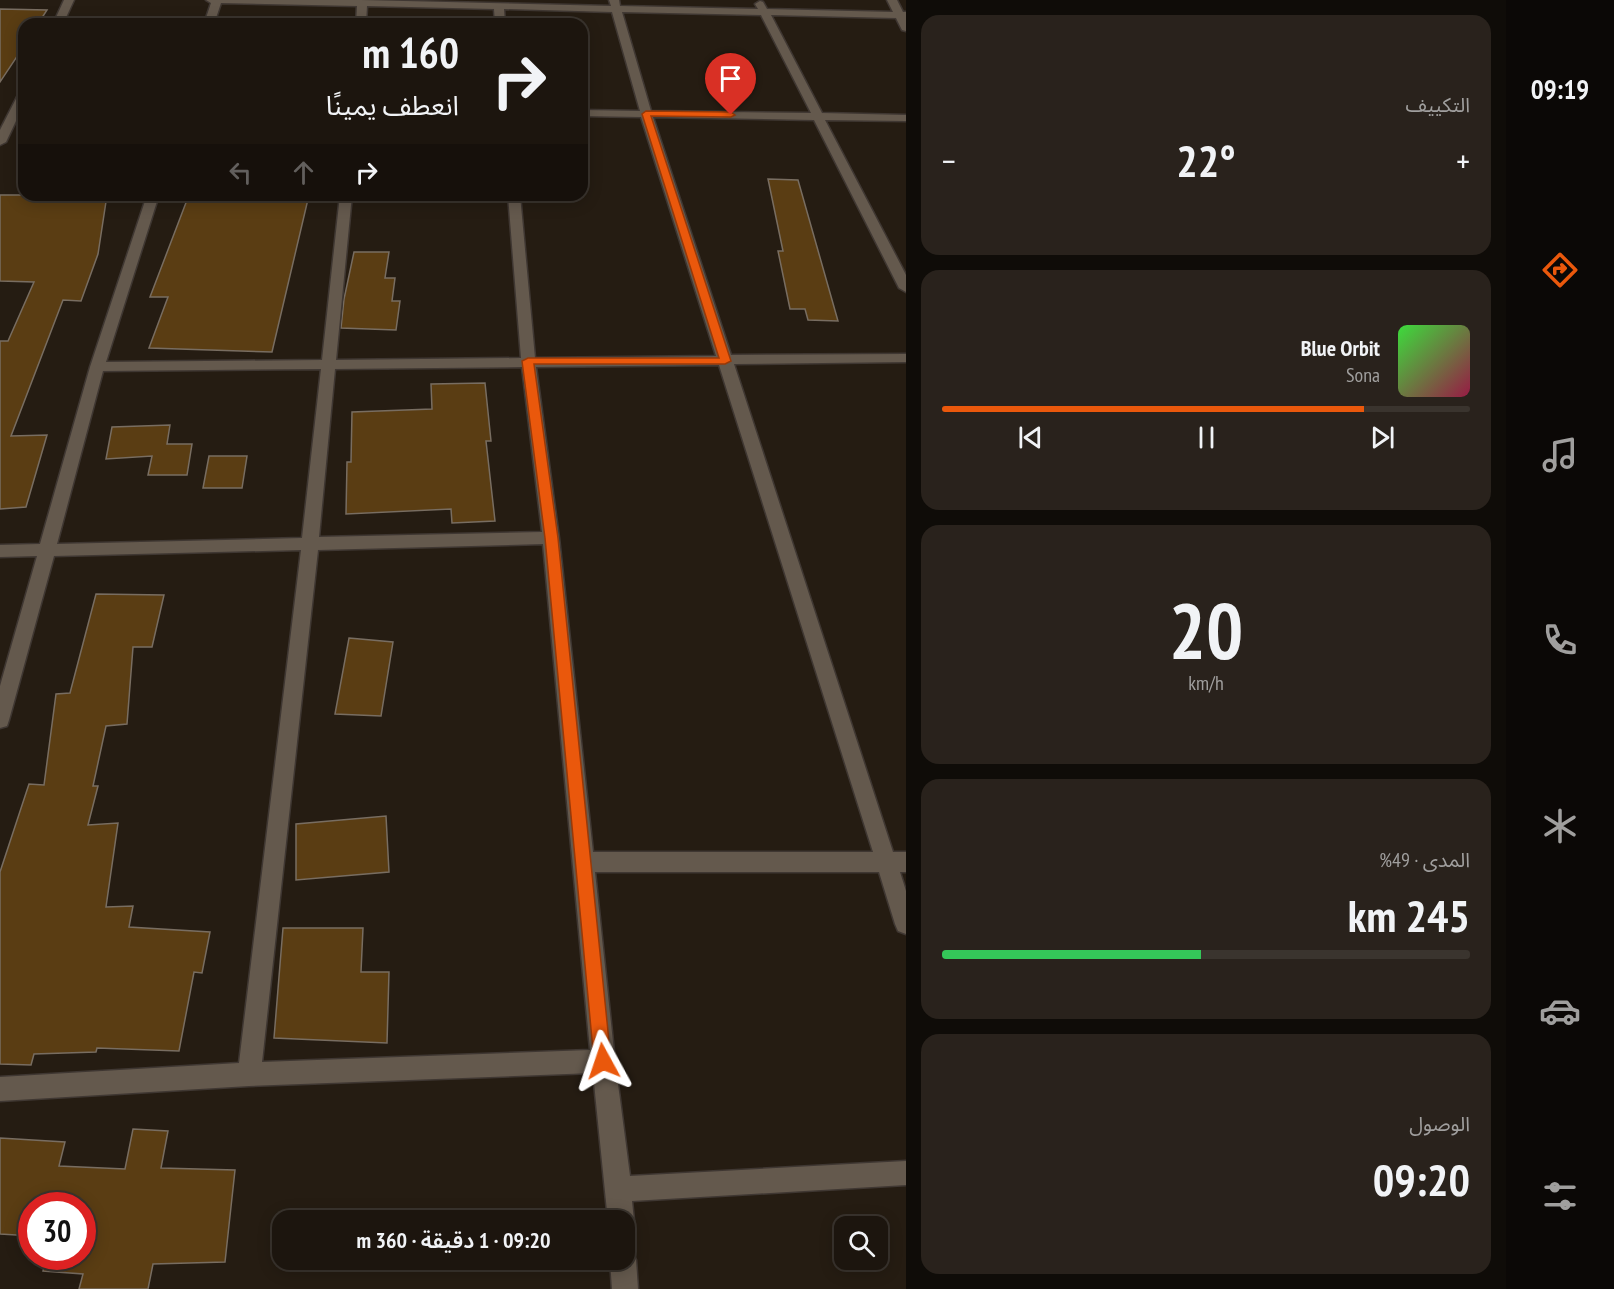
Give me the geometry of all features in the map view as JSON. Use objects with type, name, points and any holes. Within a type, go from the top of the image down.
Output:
[{"type":"street","points":[[61,18],[69,0]]},
{"type":"street","points":[[211,0],[362,3],[466,2],[499,6],[615,4],[763,12],[902,14]]},
{"type":"street","points":[[211,18],[217,0]]},
{"type":"street","points":[[758,0],[906,288]]},
{"type":"street","points":[[892,0],[902,14],[906,28]]},
{"type":"street","points":[[361,18],[362,3]]},
{"type":"street","points":[[615,4],[646,114],[725,361],[897,862],[906,924]]},
{"type":"street","points":[[499,6],[500,18]]},
{"type":"street","points":[[0,142],[18,102]]},
{"type":"street","points":[[588,112],[906,118]]},
{"type":"street","points":[[0,720],[97,367],[151,201]]},
{"type":"street","points":[[249,1074],[310,544],[344,201]]},
{"type":"street","points":[[514,201],[528,361],[551,538],[603,1061],[620,1210]]},
{"type":"street","points":[[97,367],[906,358]]},
{"type":"street","points":[[0,551],[551,538]]},
{"type":"street","points":[[584,861],[897,862]]},
{"type":"street","points":[[0,1089],[249,1074],[603,1061]]},
{"type":"street","points":[[619,1189],[906,1173]]},
{"type":"street","points":[[624,1270],[625,1289]]},
{"type":"building","points":[[0,9],[47,10],[42,18],[18,18],[18,55],[0,82]]},
{"type":"building","points":[[768,179],[798,180],[838,321],[808,320],[805,309],[790,309],[778,251],[783,251]]},
{"type":"building","points":[[0,195],[18,195],[18,201],[106,201],[98,254],[81,301],[63,300],[11,436],[47,435],[26,507],[0,509],[0,341],[8,341],[34,282],[0,281]]},
{"type":"building","points":[[187,201],[308,201],[272,352],[149,348],[168,297],[150,297]]},
{"type":"building","points":[[354,252],[389,252],[385,278],[395,278],[392,301],[400,301],[396,330],[341,328],[344,299]]},
{"type":"building","points":[[485,383],[491,441],[486,441],[495,521],[452,523],[451,509],[346,514],[347,462],[351,462],[352,412],[432,409],[431,384]]},
{"type":"building","points":[[170,425],[167,444],[192,444],[187,475],[148,475],[152,456],[106,459],[112,427]]},
{"type":"building","points":[[209,456],[247,456],[242,488],[203,488]]},
{"type":"building","points":[[96,594],[164,595],[152,647],[133,647],[127,724],[106,726],[93,786],[98,786],[88,825],[118,823],[106,907],[133,906],[129,927],[210,932],[202,973],[194,972],[179,1051],[97,1048],[96,1052],[34,1054],[31,1065],[0,1064],[0,872],[29,784],[44,785],[56,694],[70,693]]},
{"type":"building","points":[[349,638],[393,642],[381,716],[335,714]]},
{"type":"building","points":[[386,816],[389,872],[296,880],[296,824]]},
{"type":"building","points":[[283,928],[363,928],[361,972],[389,972],[387,1043],[274,1038]]},
{"type":"building","points":[[133,1129],[168,1131],[161,1168],[235,1170],[225,1262],[153,1264],[148,1289],[79,1289],[83,1274],[43,1271],[96,1270],[96,1192],[18,1192],[18,1235],[0,1234],[0,1138],[65,1142],[59,1166],[125,1169]]},
{"type":"route","points":[[603,1061],[551,538],[528,361],[725,361],[646,114],[731,115]]}]
